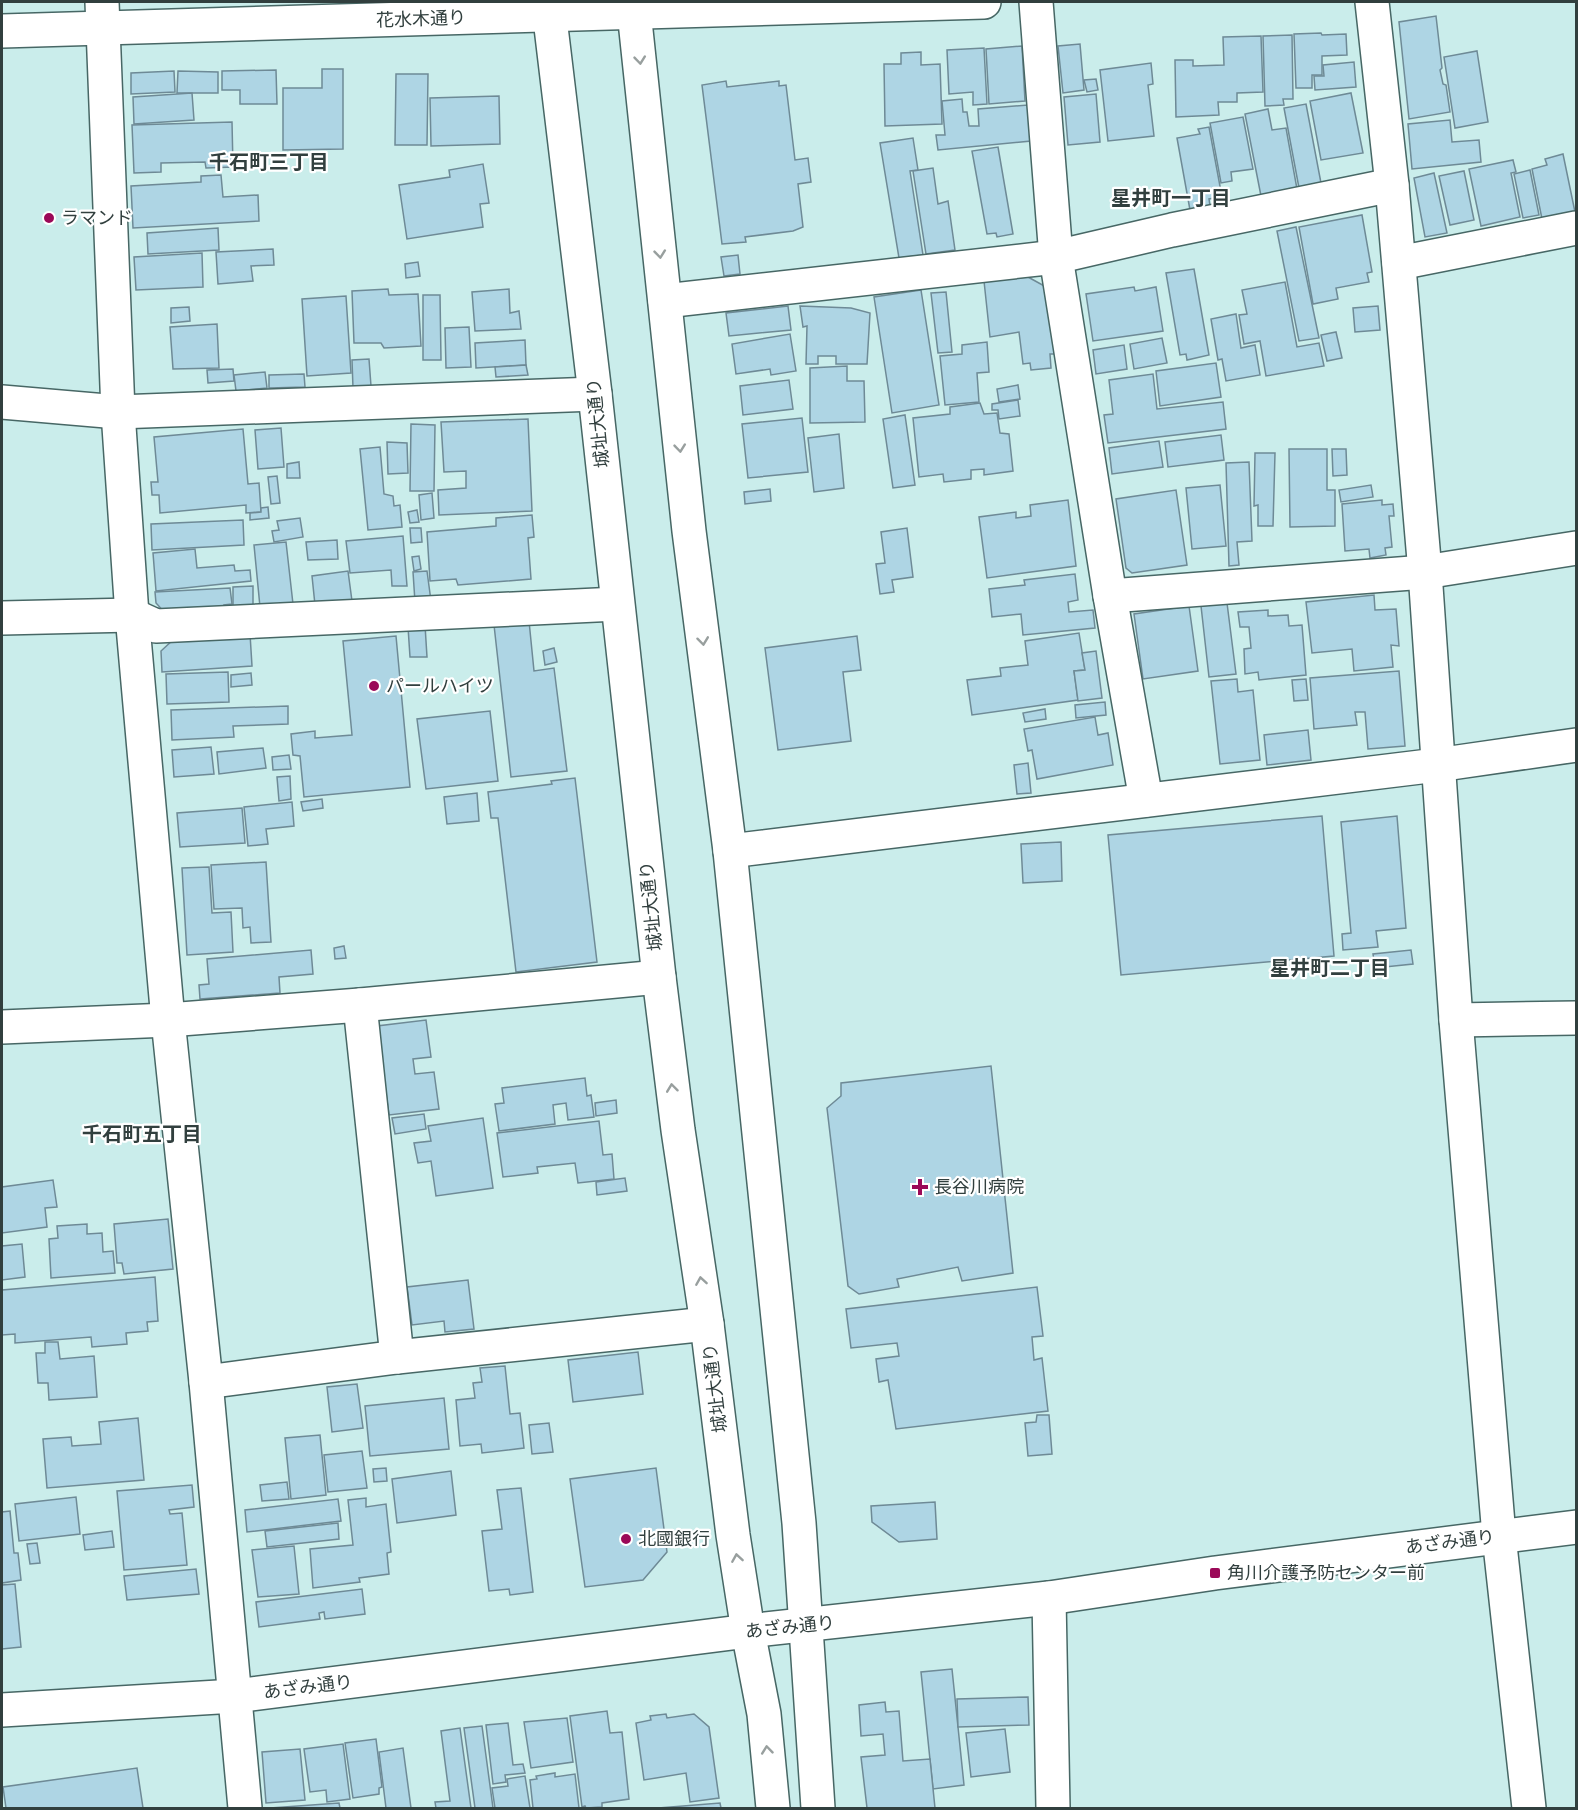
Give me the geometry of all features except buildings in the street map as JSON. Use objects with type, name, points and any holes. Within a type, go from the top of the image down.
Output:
[{"type":"main road","name":"花水木通り","points":[[2,31],[103,15],[984,2]]},
{"type":"main road","points":[[1036,2],[1056,257],[1110,596],[1146,800]]},
{"type":"main road","points":[[1372,2],[1392,185],[1425,572],[1456,1020],[1499,1536],[1529,1809]]},
{"type":"main road","points":[[634,7],[689,531],[730,851],[799,1523],[818,1809]]},
{"type":"main road","name":"城址大通り","points":[[549,8],[678,1130],[707,1324],[733,1535],[764,1714],[773,1809]]},
{"type":"main road","points":[[103,15],[118,412],[132,615],[168,1020],[206,1382],[245,1809]]},
{"type":"main road","points":[[665,301],[1056,257],[1172,230],[1392,185]]},
{"type":"main road","points":[[1399,263],[1576,228]]},
{"type":"main road","points":[[2,402],[118,412],[595,394]]},
{"type":"main road","points":[[1110,596],[1425,572],[1576,548]]},
{"type":"main road","points":[[2,618],[132,615],[156,626],[617,604]]},
{"type":"main road","points":[[730,851],[1437,765],[1576,745]]},
{"type":"main road","points":[[2,1027],[168,1020],[360,1005],[659,977]]},
{"type":"main road","points":[[360,1005],[397,1358]]},
{"type":"main road","points":[[1456,1020],[1576,1018]]},
{"type":"main road","points":[[206,1382],[397,1358],[707,1324]]},
{"type":"main road","name":"あざみ通り","points":[[2,1710],[235,1696],[748,1631],[1049,1598],[1215,1573],[1576,1527]]},
{"type":"main road","points":[[1049,1598],[1053,1809]]},
{"type":"place","name":"ラマンド","points":[[49,218]]},
{"type":"place","name":"パールハイツ","points":[[374,686]]},
{"type":"place","name":"長谷川病院","points":[[920,1187]]},
{"type":"place","name":"北國銀行","points":[[626,1539]]},
{"type":"place","name":"角川介護予防センター前","points":[[1215,1573]]},
{"type":"district","name":"千石町三丁目","points":[[269,162]]},
{"type":"district","name":"星井町一丁目","points":[[1171,198]]},
{"type":"district","name":"星井町二丁目","points":[[1330,968]]},
{"type":"district","name":"千石町五丁目","points":[[142,1134]]}]
